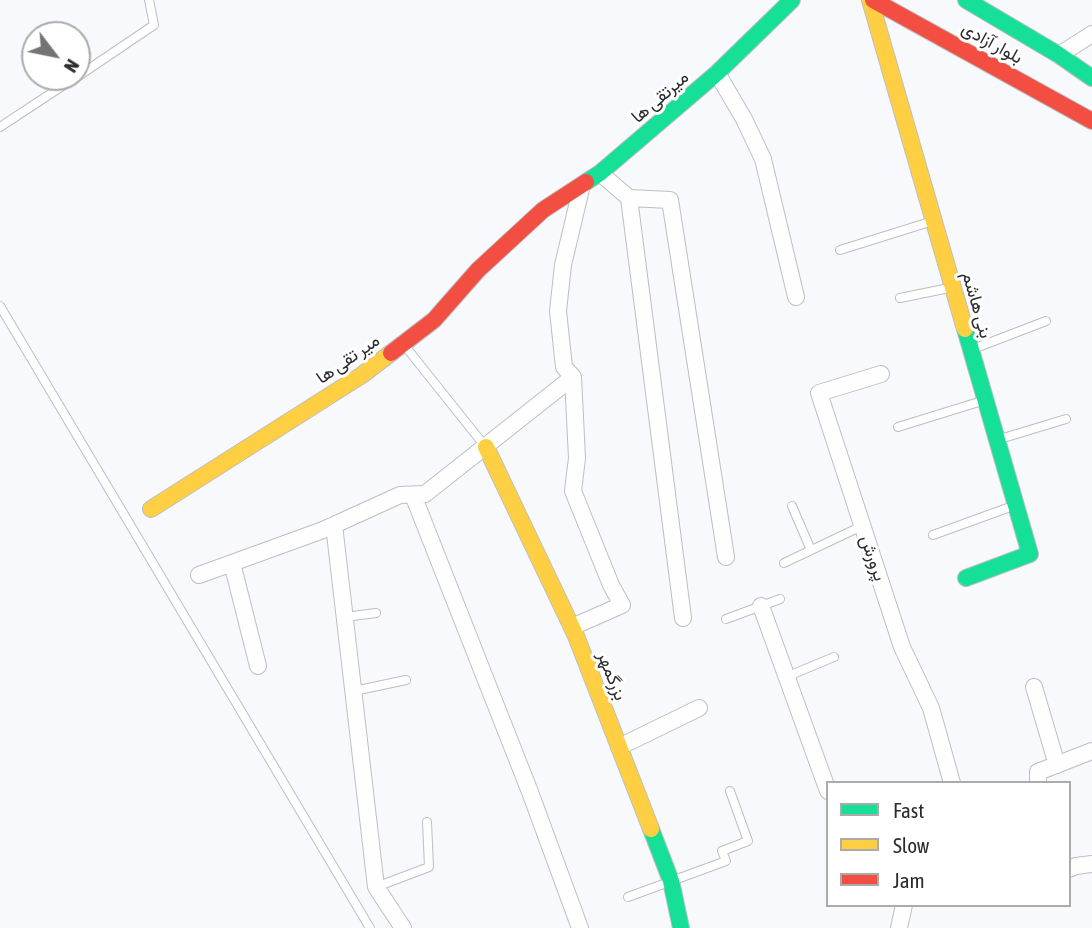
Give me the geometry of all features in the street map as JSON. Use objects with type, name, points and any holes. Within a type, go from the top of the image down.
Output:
[{"type":"street","name":"میرتقی ها","points":[[543,211],[600,173],[717,73],[792,0]]},
{"type":"street","name":"بلوار آزادی","points":[[872,0],[1092,121]]},
{"type":"street","name":"بنی هاشم","points":[[872,0],[1030,554],[966,578]]},
{"type":"street","points":[[966,0],[1059,55],[1092,78]]},
{"type":"street","points":[[1059,55],[1092,34]]},
{"type":"street","points":[[717,73],[744,119],[763,159],[796,297]]},
{"type":"street","points":[[600,173],[629,198],[670,200],[726,557]]},
{"type":"street","points":[[572,627],[622,605],[611,585],[573,491],[577,458],[573,377],[564,367],[558,311],[563,265],[582,185]]},
{"type":"street","points":[[629,198],[683,618]]},
{"type":"street","name":"میر تقی ها","points":[[151,509],[362,375],[403,344],[434,320],[478,270],[543,211]]},
{"type":"street","name":"پرورش","points":[[881,374],[819,393],[902,646],[932,708],[951,781]]},
{"type":"street","points":[[199,575],[334,525],[400,495],[425,494],[440,485],[573,377]]},
{"type":"street","name":"بزرگمهر","points":[[486,447],[572,627],[671,881],[681,928]]},
{"type":"street","points":[[413,495],[530,792],[580,928]]},
{"type":"street","points":[[334,525],[376,887],[403,928]]},
{"type":"street","points":[[232,563],[258,666]]},
{"type":"street","points":[[761,606],[826,786]]},
{"type":"street","points":[[1034,687],[1057,765]]},
{"type":"street","points":[[619,747],[699,708]]},
{"type":"street","points":[[1038,781],[1038,772],[1092,751]]},
{"type":"street","points":[[899,928],[904,907]]},
{"type":"lane","points":[[91,68],[154,25],[149,0]]},
{"type":"lane","points":[[0,127],[55,91]]},
{"type":"lane","points":[[840,250],[933,221]]},
{"type":"lane","points":[[900,298],[952,287]]},
{"type":"lane","points":[[0,306],[370,928]]},
{"type":"lane","points":[[971,350],[1046,321]]},
{"type":"lane","points":[[403,344],[486,447]]},
{"type":"lane","points":[[898,427],[985,400]]},
{"type":"lane","points":[[997,440],[1066,419]]},
{"type":"lane","points":[[933,535],[1016,505]]},
{"type":"lane","points":[[792,506],[811,550]]},
{"type":"lane","points":[[785,563],[862,526]]},
{"type":"lane","points":[[726,619],[780,598]]},
{"type":"lane","points":[[345,617],[376,613]]},
{"type":"lane","points":[[786,677],[834,657]]},
{"type":"lane","points":[[354,691],[407,680]]},
{"type":"lane","points":[[628,897],[726,861],[722,850],[748,841],[730,791]]},
{"type":"lane","points":[[376,887],[429,867],[427,822]]},
{"type":"traffic: fast","points":[[586,182],[717,73],[792,0]]},
{"type":"traffic: fast","points":[[966,0],[1059,55],[1092,78]]},
{"type":"traffic: fast","points":[[965,329],[1030,554],[966,578]]},
{"type":"traffic: fast","points":[[651,829],[671,881],[681,928]]},
{"type":"traffic: slow","points":[[870,0],[965,329]]},
{"type":"traffic: slow","points":[[151,509],[362,375],[391,353]]},
{"type":"traffic: slow","points":[[486,447],[576,636],[651,829]]},
{"type":"traffic: jam","points":[[873,0],[1092,121]]},
{"type":"traffic: jam","points":[[391,353],[434,320],[478,270],[543,210],[586,182]]}]
